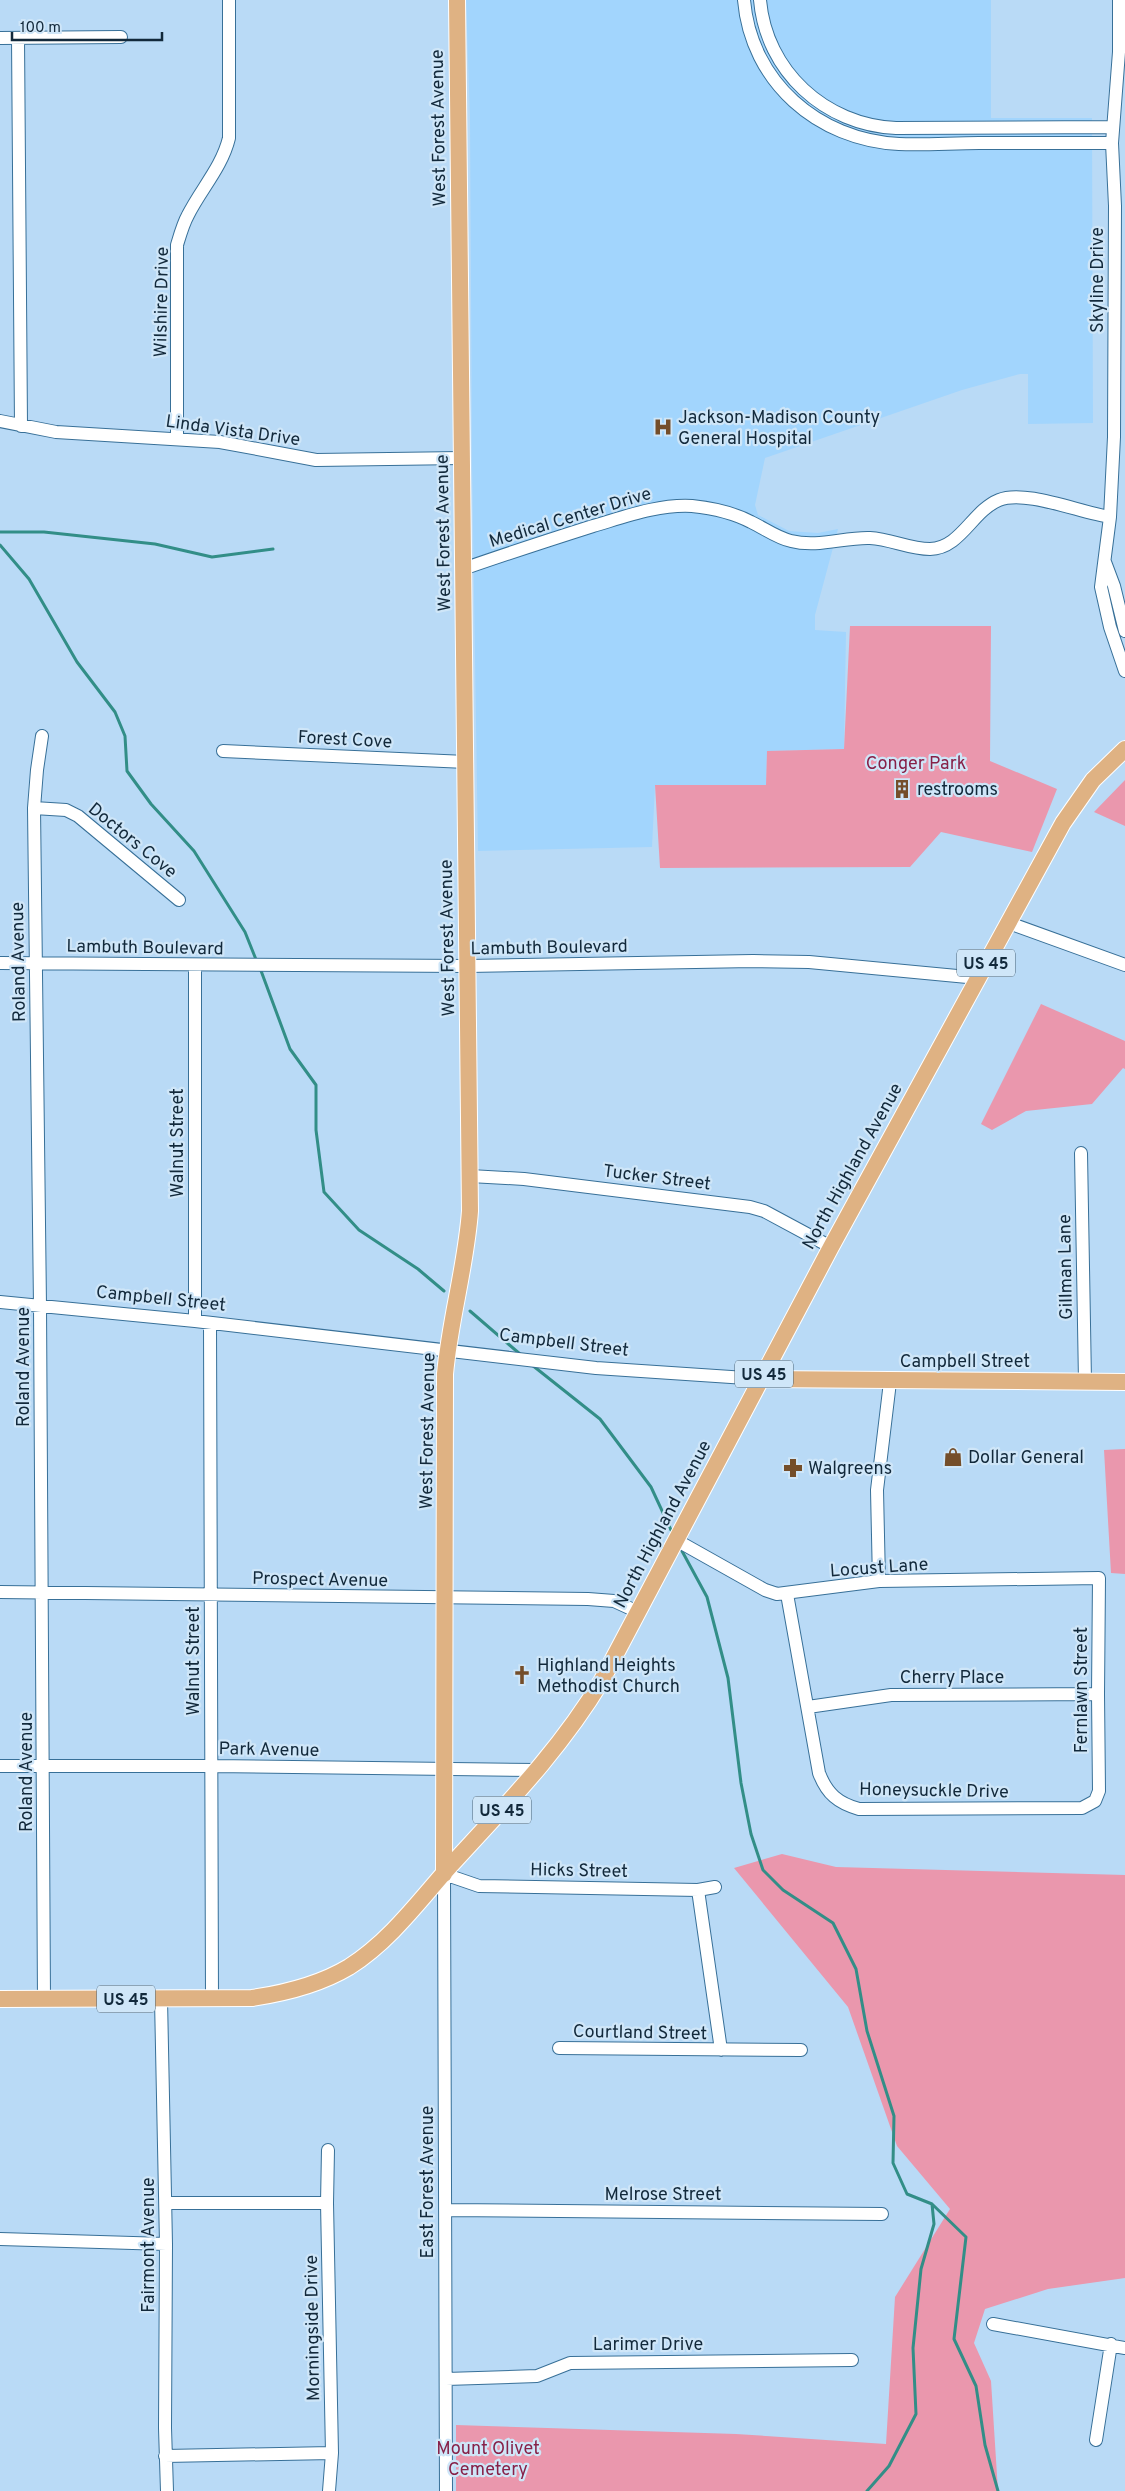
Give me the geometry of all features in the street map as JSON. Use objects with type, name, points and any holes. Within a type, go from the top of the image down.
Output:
[{"type":"main road","name":"West Forest Avenue","points":[[444,1874],[445,1374],[468,1239],[470,1176],[457,0]]},
{"type":"main road","name":"North Highland Avenue","points":[[0,1999],[252,1998],[299,1990],[349,1966],[403,1922],[537,1770],[581,1716],[831,1247],[1079,798],[1093,780],[1125,749]]},
{"type":"main road","name":"Campbell Street","points":[[761,1379],[890,1382],[1125,1382]]},
{"type":"street","name":"Wilshire Drive","points":[[177,438],[177,245],[187,217],[226,153],[229,138],[229,0]]},
{"type":"street","points":[[744,0],[746,21],[761,61],[780,89],[802,110],[844,132],[872,140],[898,144],[1112,144]]},
{"type":"street","points":[[760,0],[765,26],[777,57],[785,71],[816,101],[858,122],[882,128],[1113,127]]},
{"type":"street","name":"Skyline Drive","points":[[1119,0],[1119,52],[1112,144],[1120,206],[1114,437],[1110,518],[1101,587],[1110,627],[1125,671]]},
{"type":"street","points":[[0,38],[121,37]]},
{"type":"street","points":[[18,38],[21,426]]},
{"type":"street","name":"Linda Vista Drive","points":[[0,421],[56,432],[220,442],[322,460],[462,458]]},
{"type":"street","name":"Medical Center Drive","points":[[463,568],[616,519],[667,507],[692,506],[722,511],[750,521],[784,539],[802,544],[870,538],[888,540],[919,549],[945,546],[961,534],[987,507],[1000,499],[1019,497],[1036,499],[1088,514],[1110,518]]},
{"type":"street","name":"Skyline Drive","points":[[1104,560],[1114,586],[1125,631]]},
{"type":"street","name":"Roland Avenue","points":[[42,736],[36,770],[34,808],[40,1306],[44,1999]]},
{"type":"street","name":"Forest Cove","points":[[223,751],[466,762]]},
{"type":"street","name":"Doctors Cove","points":[[34,808],[66,810],[78,816],[179,900]]},
{"type":"street","points":[[1009,923],[1125,965]]},
{"type":"street","name":"Lambuth Boulevard","points":[[0,963],[468,966],[781,962],[978,978]]},
{"type":"street","name":"Walnut Street","points":[[195,965],[195,1321]]},
{"type":"street","name":"Gillman Lane","points":[[1081,1153],[1085,1382]]},
{"type":"street","name":"Tucker Street","points":[[470,1176],[524,1179],[750,1207],[764,1211],[831,1247]]},
{"type":"street","name":"Campbell Street","points":[[0,1302],[210,1322],[615,1369],[761,1379]]},
{"type":"street","name":"Walnut Street","points":[[210,1322],[212,1999]]},
{"type":"street","points":[[879,1581],[877,1490],[890,1382]]},
{"type":"street","name":"Locust Lane","points":[[678,1537],[765,1590],[777,1594],[879,1581],[1099,1578]]},
{"type":"street","name":"Fernlawn Street","points":[[1095,1801],[1099,1791],[1099,1578]]},
{"type":"street","name":"Prospect Avenue","points":[[0,1592],[588,1599],[614,1601],[638,1612]]},
{"type":"street","name":"Honeysuckle Drive","points":[[787,1594],[819,1773],[824,1786],[833,1798],[859,1809],[1082,1808],[1095,1801]]},
{"type":"street","name":"Cherry Place","points":[[808,1707],[891,1695],[1098,1694]]},
{"type":"street","name":"Park Avenue","points":[[0,1766],[211,1766],[537,1770]]},
{"type":"street","name":"Hicks Street","points":[[444,1874],[479,1886],[698,1890],[715,1887]]},
{"type":"street","name":"East Forest Avenue","points":[[444,1874],[446,2491]]},
{"type":"street","name":"Courtland Street","points":[[698,1890],[721,2050]]},
{"type":"street","name":"Fairmont Avenue","points":[[162,1998],[166,2203],[165,2456],[167,2491]]},
{"type":"street","name":"Courtland Street","points":[[559,2048],[801,2050]]},
{"type":"street","name":"Morningside Drive","points":[[328,2150],[326,2203],[332,2453],[329,2491]]},
{"type":"street","points":[[166,2203],[326,2203]]},
{"type":"street","name":"Melrose Street","points":[[445,2210],[882,2214]]},
{"type":"street","points":[[0,2240],[166,2244]]},
{"type":"street","points":[[993,2324],[1125,2348]]},
{"type":"street","points":[[1096,2440],[1111,2344]]},
{"type":"street","name":"Larimer Drive","points":[[446,2379],[537,2376],[570,2363],[852,2360]]},
{"type":"street","points":[[165,2456],[332,2453]]},
{"type":"shaded area","name":"Jackson-Madison County General Hospital","points":[[466,0],[991,0],[991,118],[1092,118],[1093,423],[1028,424],[1028,374],[1020,374],[962,390],[765,458],[755,505],[758,515],[789,531],[818,533],[838,529],[815,615],[815,630],[846,632],[844,749],[767,751],[766,785],[655,786],[652,847],[478,851],[472,463],[470,117]]},
{"type":"green space","name":"Conger Park","points":[[850,626],[991,626],[990,761],[1057,789],[1032,852],[941,832],[910,867],[660,868],[655,785],[766,785],[767,751],[844,749]]},
{"type":"green space","points":[[1125,780],[1125,826],[1094,812]]},
{"type":"green space","points":[[1041,1004],[1125,1041],[1125,1069],[1123,1068],[1092,1104],[1026,1111],[992,1130],[981,1124]]},
{"type":"green space","points":[[1125,1449],[1125,1574],[1111,1573],[1104,1450]]},
{"type":"green space","name":"Mount Olivet Cemetery","points":[[782,1854],[836,1867],[1125,1875],[1125,2278],[1048,2289],[985,2309],[974,2343],[991,2381],[998,2491],[456,2491],[456,2425],[736,2434],[886,2444],[895,2297],[950,2209],[897,2146],[848,2007],[734,1868]]},
{"type":"waterway","points":[[0,532],[44,532],[155,544],[212,557],[273,549]]},
{"type":"waterway","points":[[0,545],[29,579],[77,662],[115,712],[125,736],[127,771],[151,804],[194,851],[245,932],[257,962]]},
{"type":"waterway","points":[[260,968],[290,1049],[316,1085],[316,1130],[324,1192],[359,1230],[418,1269],[444,1291]]},
{"type":"waterway","points":[[470,1311],[520,1354]]},
{"type":"waterway","points":[[532,1365],[600,1419],[651,1487],[671,1530]]},
{"type":"waterway","points":[[682,1551],[707,1597],[728,1678],[741,1783],[751,1834],[763,1870],[783,1890],[833,1923],[856,1969],[867,2031],[894,2116],[893,2163],[907,2194],[932,2204],[934,2224],[921,2269],[913,2348],[916,2414],[889,2466],[867,2491]]},
{"type":"waterway","points":[[932,2204],[966,2237],[954,2339],[976,2386],[985,2445],[998,2491]]},
{"type":"place","name":"Jackson-Madison County General Hospital","points":[[663,427]]},
{"type":"place","name":"restrooms","points":[[902,789]]},
{"type":"place","name":"Dollar General","points":[[953,1457]]},
{"type":"place","name":"Walgreens","points":[[793,1468]]},
{"type":"place","name":"Highland Heights Methodist Church","points":[[522,1675]]}]
